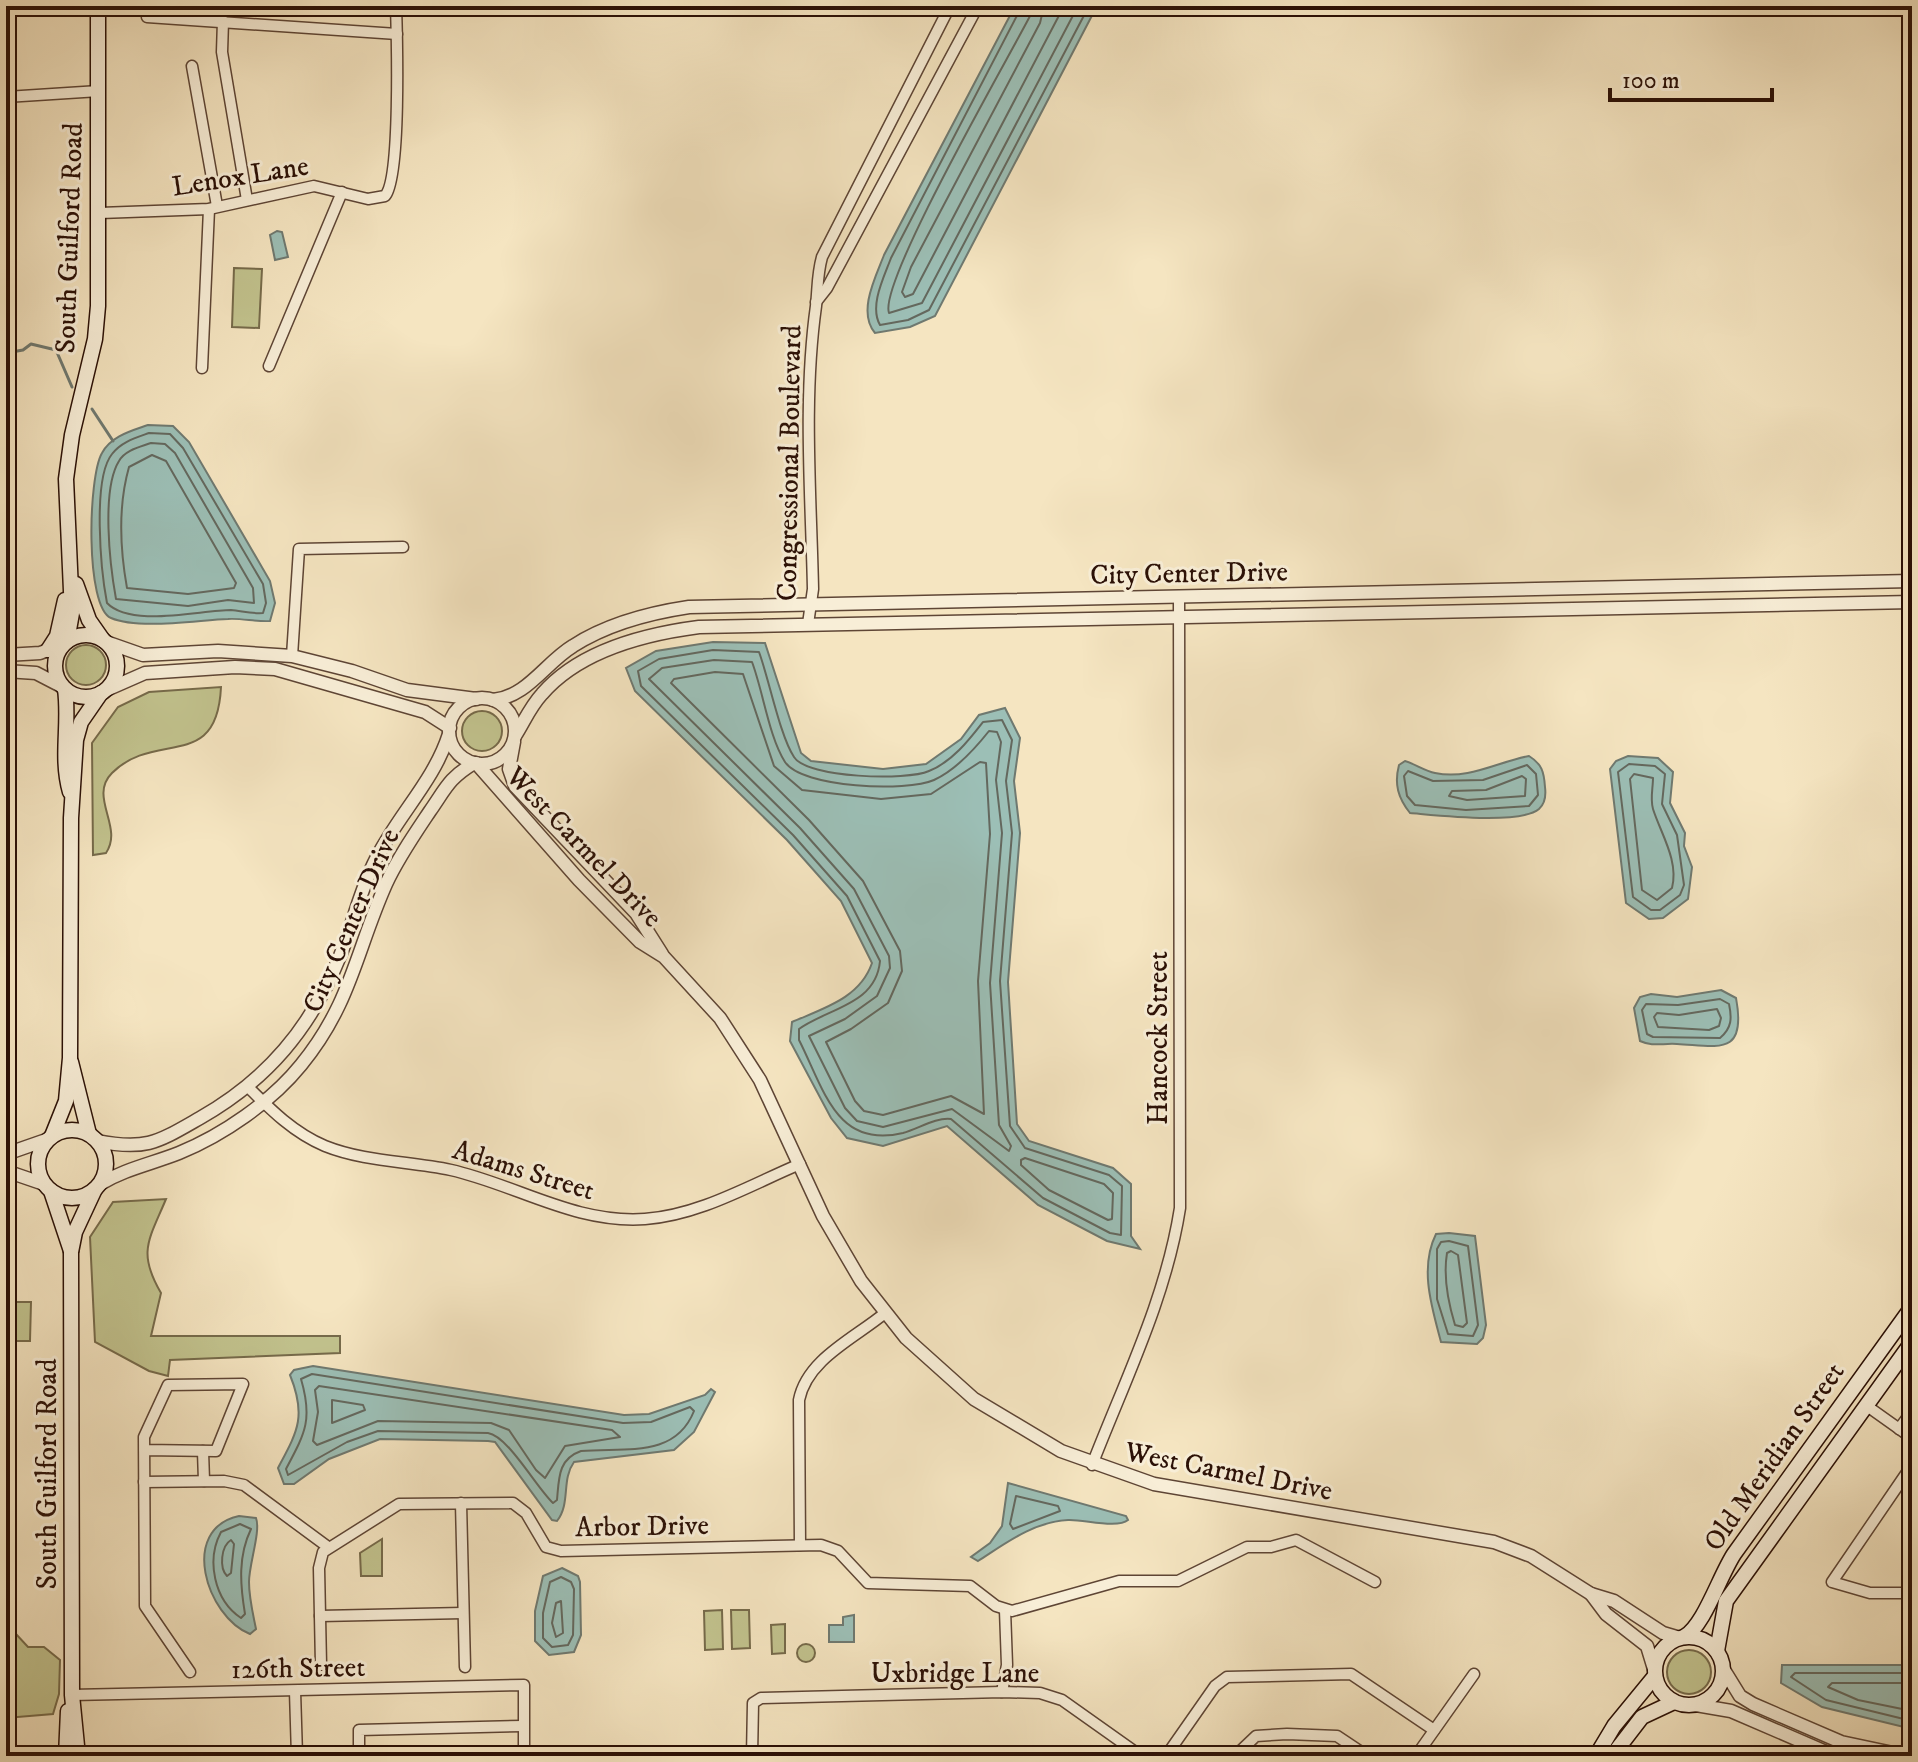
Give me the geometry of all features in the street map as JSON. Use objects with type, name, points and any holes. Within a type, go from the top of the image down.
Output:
[{"type":"main road","name":"South Guilford Road","points":[[65,642],[72,613],[66,479],[72,435],[95,339],[100,213],[98,6]]},
{"type":"main road","name":"South Guilford Road","points":[[69,565],[89,620],[105,641]]},
{"type":"main road","points":[[48,650],[57,636],[69,584]]},
{"type":"main road","points":[[70,1058],[93,1138],[106,1159],[97,1187],[77,1198],[48,1188],[38,1164],[41,1150],[50,1138],[66,1101],[70,1058],[72,800],[78,731],[102,692],[114,680],[117,665],[105,641],[85,635],[65,642],[55,665],[68,706],[64,753],[72,800]]},
{"type":"main road","points":[[64,688],[80,696],[102,692]]},
{"type":"main road","points":[[50,1138],[70,1130],[93,1138]]},
{"type":"main road","name":"South Guilford Road","points":[[78,1756],[72,1695],[71,1252],[75,1232],[97,1187]]},
{"type":"main road","name":"South Guilford Road","points":[[48,1188],[71,1252]]},
{"type":"main road","name":"Old Meridian Street","points":[[1682,1637],[1697,1629],[1713,1589],[1734,1554],[1912,1307]]},
{"type":"main road","name":"Old Meridian Street","points":[[1717,1651],[1726,1601],[1912,1342]]},
{"type":"main road","points":[[1596,1756],[1614,1726],[1655,1672],[1662,1649],[1682,1637],[1706,1641],[1717,1651],[1724,1670],[1714,1695],[1696,1705],[1674,1702],[1661,1692],[1655,1672]]},
{"type":"main road","name":"South Guilford Road","points":[[66,1756],[72,1695]]},
{"type":"main road","points":[[1612,1756],[1642,1717],[1674,1702]]},
{"type":"street","name":"Lenox Lane","points":[[100,213],[213,208],[314,186],[380,199],[392,186],[396,6]]},
{"type":"street","name":"Congressional Boulevard","points":[[808,624],[813,589],[808,365],[816,302],[815,283],[822,257],[950,6]]},
{"type":"street","name":"Congressional Boulevard","points":[[816,302],[827,288],[978,6]]},
{"type":"street","points":[[147,17],[397,34]]},
{"type":"street","points":[[223,21],[222,52],[247,200]]},
{"type":"street","points":[[192,66],[213,208],[202,368]]},
{"type":"street","points":[[6,97],[99,91]]},
{"type":"street","points":[[269,366],[342,192]]},
{"type":"street","points":[[292,656],[299,549],[403,547]]},
{"type":"street","name":"City Center Drive","points":[[493,700],[519,693],[559,655],[578,642],[631,620],[689,607],[1912,581]]},
{"type":"street","name":"Hancock Street","points":[[1092,1465],[1162,1289],[1173,1253],[1180,1208],[1179,596]]},
{"type":"street","name":"City Center Drive","points":[[514,739],[532,706],[554,682],[573,668],[622,645],[699,627],[1912,602]]},
{"type":"street","points":[[102,692],[145,673],[266,668],[308,676],[371,699],[425,712],[450,731],[458,754],[475,763],[497,761],[514,739],[509,712],[493,700],[407,690],[352,671],[292,656],[218,651],[148,656],[105,641]]},
{"type":"street","points":[[6,655],[48,650],[65,642]]},
{"type":"street","points":[[6,671],[38,674],[64,688]]},
{"type":"street","points":[[450,731],[456,711],[476,699]]},
{"type":"street","name":"City Center Drive","points":[[93,1138],[127,1148],[145,1146],[222,1106],[281,1056],[318,1003],[341,954],[375,861],[433,773],[450,731]]},
{"type":"street","name":"West Carmel Drive","points":[[514,739],[509,763],[515,786],[623,898],[651,932],[664,957],[720,1018],[745,1054],[823,1216],[885,1313],[925,1358],[974,1399],[1015,1426],[1092,1465],[1170,1488],[1480,1538],[1531,1556],[1591,1594],[1614,1601],[1663,1633],[1682,1637]]},
{"type":"street","name":"City Center Drive","points":[[97,1187],[128,1168],[182,1152],[263,1102],[300,1066],[330,1025],[347,992],[386,885],[403,852],[449,780],[475,763]]},
{"type":"street","name":"West Carmel Drive","points":[[475,763],[579,880],[640,942],[664,957]]},
{"type":"street","name":"Adams Street","points":[[248,1087],[293,1128],[321,1145],[349,1155],[452,1170],[603,1218],[671,1215],[720,1199],[800,1164]]},
{"type":"street","points":[[6,1154],[50,1138]]},
{"type":"street","points":[[6,1171],[48,1188]]},
{"type":"street","points":[[800,1545],[799,1400],[802,1384],[817,1366],[885,1313]]},
{"type":"street","points":[[144,1450],[216,1451],[243,1384],[168,1385],[144,1437],[144,1450],[144,1482],[145,1609],[190,1672]]},
{"type":"street","points":[[1867,1406],[1912,1438]]},
{"type":"street","points":[[1899,1429],[1912,1411]]},
{"type":"street","points":[[203,1451],[204,1481]]},
{"type":"street","points":[[1912,1465],[1832,1582],[1870,1593],[1912,1593]]},
{"type":"street","points":[[144,1482],[204,1481],[244,1485],[328,1547],[319,1568],[321,1665]]},
{"type":"street","points":[[461,1503],[465,1667]]},
{"type":"street","name":"Arbor Drive","points":[[328,1547],[399,1504],[513,1503],[526,1513],[546,1547],[561,1551],[800,1545],[833,1548],[868,1583],[970,1586],[1005,1610]]},
{"type":"street","points":[[1002,1692],[1007,1665],[1005,1610],[1019,1611],[1119,1581],[1178,1581],[1247,1547],[1271,1547],[1287,1540],[1296,1540],[1375,1582]]},
{"type":"street","name":"West Carmel Drive","points":[[1591,1594],[1606,1614],[1642,1640],[1650,1652],[1655,1672]]},
{"type":"street","points":[[320,1616],[463,1613]]},
{"type":"street","points":[[1724,1670],[1740,1696],[1753,1704],[1834,1739],[1907,1756]]},
{"type":"street","points":[[1166,1756],[1221,1680],[1351,1674],[1434,1730]]},
{"type":"street","points":[[1416,1756],[1474,1674]]},
{"type":"street","name":"126th Street","points":[[72,1695],[524,1685],[523,1726]]},
{"type":"street","points":[[295,1691],[297,1756]]},
{"type":"street","name":"Uxbridge Lane","points":[[752,1756],[753,1703],[761,1698],[1002,1692],[1040,1693],[1062,1700],[1141,1756]]},
{"type":"street","points":[[1696,1705],[1731,1711],[1835,1756]]},
{"type":"street","points":[[359,1756],[359,1730],[523,1726],[524,1756]]},
{"type":"street","points":[[1235,1756],[1258,1736],[1333,1734],[1367,1756]]},
{"type":"green space","points":[[234,268],[262,269],[259,328],[232,327]]},
{"type":"green space","points":[[86,645],[100,651],[106,665],[100,679],[86,685],[72,679],[66,665],[72,651]]},
{"type":"green space","points":[[221,687],[217,714],[208,731],[182,746],[129,760],[112,773],[103,792],[110,843],[106,853],[93,855],[92,743],[118,707],[149,692]]},
{"type":"green space","points":[[482,711],[496,717],[502,731],[496,745],[482,751],[468,745],[462,731],[468,717]]},
{"type":"green space","points":[[166,1199],[148,1246],[149,1267],[161,1293],[151,1336],[340,1336],[340,1353],[170,1360],[168,1376],[149,1371],[95,1342],[90,1237],[113,1202]]},
{"type":"green space","points":[[12,1302],[31,1302],[30,1341],[12,1341]]},
{"type":"green space","points":[[382,1539],[382,1576],[361,1576],[360,1553]]},
{"type":"green space","points":[[722,1610],[723,1649],[705,1650],[704,1611]]},
{"type":"green space","points":[[731,1610],[749,1610],[750,1648],[732,1649]]},
{"type":"green space","points":[[785,1624],[785,1653],[772,1654],[771,1625]]},
{"type":"green space","points":[[6,1634],[16,1634],[28,1647],[44,1647],[60,1660],[59,1694],[53,1714],[6,1718]]},
{"type":"green space","points":[[806,1644],[815,1653],[806,1662],[797,1653]]},
{"type":"green space","points":[[1689,1650],[1704,1657],[1711,1672],[1704,1687],[1689,1694],[1674,1687],[1667,1672],[1674,1657]]},
{"type":"water","points":[[1015,6],[1097,6],[935,316],[910,327],[875,333],[870,324],[868,305],[884,255]]},
{"type":"water","points":[[282,232],[288,257],[275,260],[270,235]]},
{"type":"water","points":[[148,425],[173,426],[189,442],[270,581],[275,603],[270,621],[123,622],[111,618],[103,609],[93,567],[92,513],[97,467],[102,453],[111,442]]},
{"type":"water","points":[[713,642],[765,643],[801,753],[811,761],[883,769],[926,764],[961,739],[979,715],[1005,708],[1020,738],[1014,781],[1020,833],[1008,982],[1017,1124],[1029,1141],[1113,1168],[1131,1184],[1131,1236],[1140,1249],[1107,1241],[1038,1205],[947,1126],[883,1146],[847,1138],[831,1118],[790,1041],[792,1022],[850,993],[859,985],[872,963],[841,901],[787,840],[635,691],[626,668],[656,651]]},
{"type":"water","points":[[1529,756],[1542,769],[1545,793],[1541,807],[1529,814],[1477,818],[1410,813],[1398,790],[1399,765],[1405,761],[1447,775]]},
{"type":"water","points":[[1628,756],[1658,758],[1673,772],[1670,803],[1685,833],[1684,846],[1692,867],[1688,899],[1663,918],[1649,919],[1626,903],[1610,769],[1616,761]]},
{"type":"water","points":[[1721,990],[1736,998],[1738,1017],[1733,1039],[1726,1044],[1705,1046],[1640,1041],[1634,1008],[1640,997],[1651,994],[1677,997]]},
{"type":"water","points":[[1436,1234],[1475,1236],[1486,1325],[1483,1338],[1477,1344],[1441,1342],[1434,1316],[1428,1260]]},
{"type":"water","points":[[313,1366],[624,1415],[649,1414],[705,1395],[711,1389],[715,1392],[694,1432],[674,1450],[574,1462],[568,1476],[564,1507],[557,1521],[552,1520],[495,1442],[488,1441],[380,1439],[329,1459],[294,1484],[284,1484],[278,1468],[295,1434],[299,1413],[290,1375],[294,1370]]},
{"type":"water","points":[[1008,1483],[1126,1516],[1128,1520],[1108,1524],[1068,1520],[1043,1525],[1020,1534],[978,1561],[971,1557],[990,1543],[1002,1526]]},
{"type":"water","points":[[239,1516],[256,1518],[257,1524],[249,1582],[256,1629],[250,1634],[234,1624],[221,1610],[211,1592],[206,1573],[205,1554],[209,1537],[220,1524]]},
{"type":"water","points":[[562,1568],[578,1576],[580,1582],[581,1635],[574,1652],[549,1655],[535,1641],[535,1611],[543,1576]]},
{"type":"water","points":[[854,1615],[854,1642],[829,1642],[829,1625],[843,1625],[843,1617]]},
{"type":"water","points":[[1782,1665],[1912,1665],[1912,1729],[1822,1707],[1781,1683]]},
{"type":"waterway","points":[[6,353],[23,350],[31,344],[56,350],[72,387]]},
{"type":"waterway","points":[[92,409],[113,441]]}]
